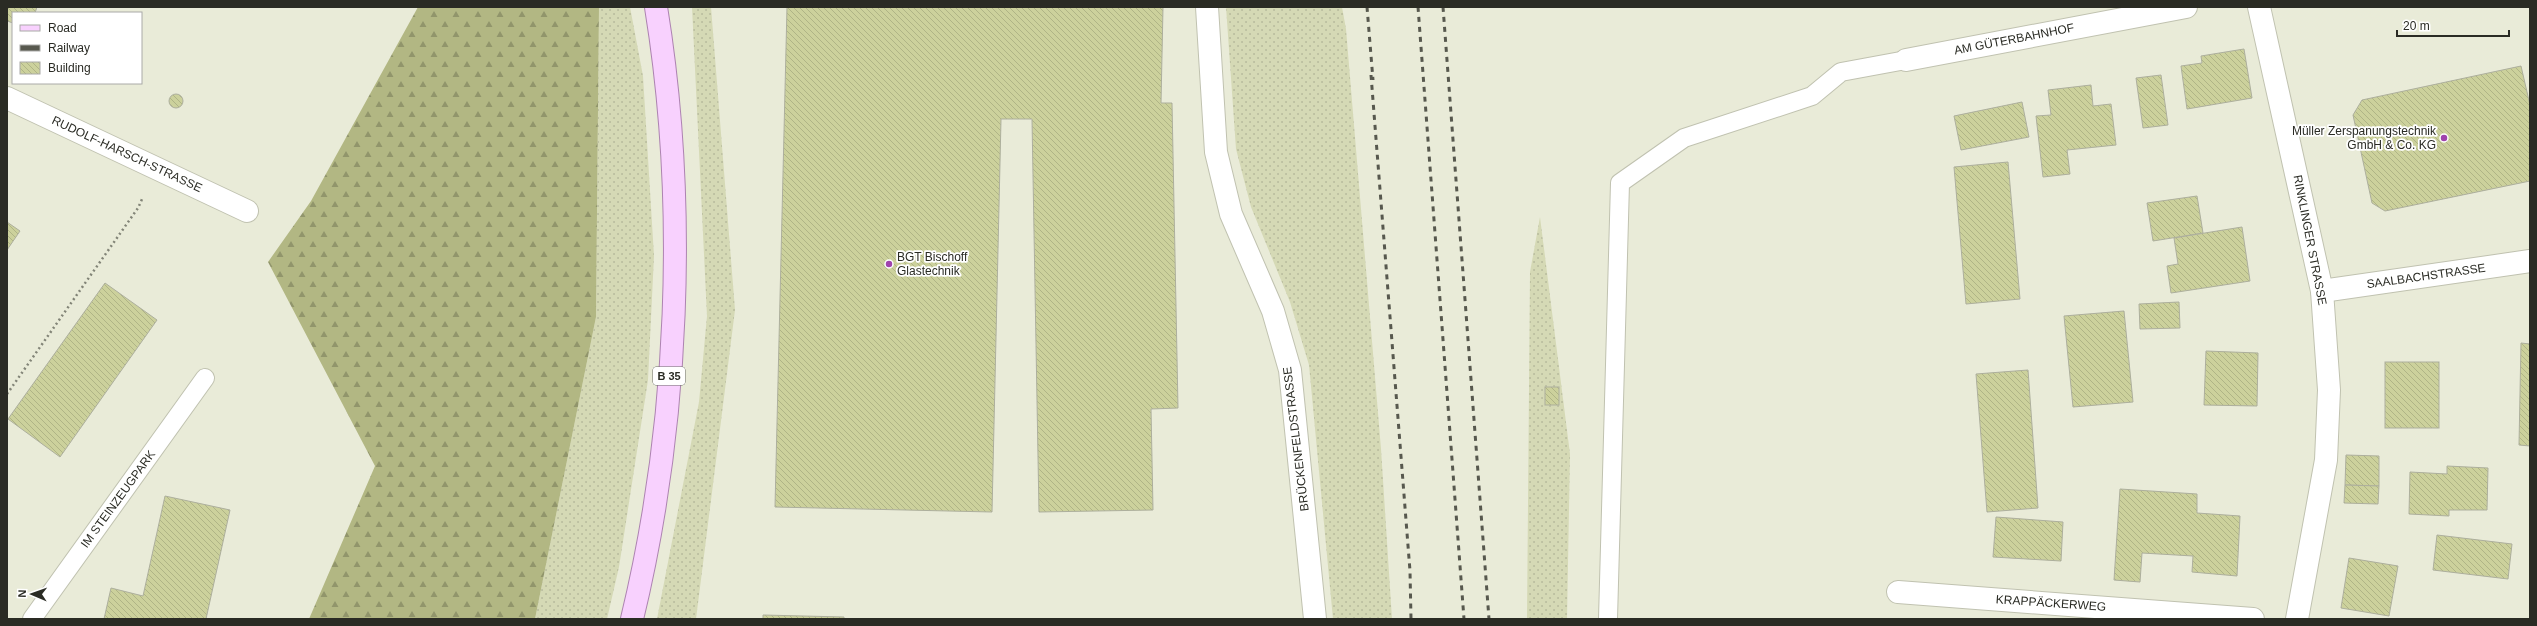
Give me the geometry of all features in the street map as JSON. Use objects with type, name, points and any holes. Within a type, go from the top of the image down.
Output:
[{"type":"main road","name":"B 35","points":[[632,619],[640,588],[664,446],[674,315],[672,162],[656,7]]},
{"type":"street","name":"BRÜCKENFELDSTRASSE","points":[[1207,7],[1216,152],[1231,214],[1272,311],[1290,370],[1315,619]]},
{"type":"street","name":"AM GÜTERBAHNHOF","points":[[1906,60],[2134,11],[2186,7]]},
{"type":"street","name":"RINKLINGER STRASSE","points":[[2259,7],[2322,291],[2329,390],[2326,460],[2297,619]]},
{"type":"street","name":"RUDOLF-HARSCH-STRASSE","points":[[7,98],[247,211]]},
{"type":"street","name":"SAALBACHSTRASSE","points":[[2322,291],[2530,261]]},
{"type":"street","name":"KRAPPÄCKERWEG","points":[[1898,592],[2253,619]]},
{"type":"lane","name":"AM GÜTERBAHNHOF","points":[[1608,619],[1620,183],[1684,138],[1812,96],[1841,72],[1906,60]]},
{"type":"lane","name":"IM STEINZEUGPARK","points":[[32,619],[205,378]]},
{"type":"path","points":[[7,394],[138,208],[156,168]]},
{"type":"green space","points":[[418,7],[599,7],[596,317],[535,619],[309,619],[375,466],[268,262],[311,201]]},
{"type":"green space","points":[[599,7],[630,7],[643,76],[654,256],[648,380],[619,567],[607,619],[535,619],[596,317]]},
{"type":"green space","points":[[692,7],[711,7],[735,310],[696,619],[657,619],[699,402],[707,316]]},
{"type":"green space","points":[[1226,7],[1342,7],[1346,29],[1381,449],[1392,619],[1333,619],[1309,365],[1290,302],[1251,207],[1236,149]]},
{"type":"green space","points":[[1540,217],[1570,454],[1567,619],[1527,619],[1530,272]]},
{"type":"building","points":[[7,7],[37,7],[35,12],[12,12],[12,23],[7,21]]},
{"type":"building","name":"BGT Bischoff Glastechnik","points":[[787,7],[1163,7],[1161,103],[1172,103],[1178,408],[1151,409],[1153,510],[1039,512],[1032,119],[1001,119],[992,512],[775,507]]},
{"type":"building","points":[[2244,49],[2252,98],[2187,109],[2181,66],[2202,63],[2201,56]]},
{"type":"building","name":"Müller Zerspanungstechnik GmbH & Co. KG","points":[[2521,66],[2530,105],[2530,181],[2385,211],[2372,203],[2353,115],[2362,100]]},
{"type":"building","points":[[2161,75],[2168,125],[2143,128],[2136,78]]},
{"type":"building","points":[[2091,85],[2093,106],[2111,104],[2116,145],[2067,150],[2070,174],[2043,177],[2036,116],[2051,115],[2048,90]]},
{"type":"building","points":[[176,94],[181,96],[183,101],[181,106],[176,108],[171,106],[169,101],[171,96]]},
{"type":"building","points":[[2022,102],[2029,137],[1961,150],[1954,116]]},
{"type":"building","points":[[2008,162],[2020,299],[1966,304],[1954,167]]},
{"type":"building","points":[[2197,196],[2203,233],[2153,241],[2147,203]]},
{"type":"building","points":[[7,222],[20,231],[7,250]]},
{"type":"building","points":[[2242,227],[2250,281],[2171,293],[2167,266],[2178,264],[2174,238]]},
{"type":"building","points":[[105,283],[157,320],[60,457],[8,419]]},
{"type":"building","points":[[2179,302],[2180,328],[2140,329],[2139,304]]},
{"type":"building","points":[[2124,311],[2133,402],[2073,407],[2064,316]]},
{"type":"building","points":[[2521,343],[2530,344],[2530,446],[2519,445]]},
{"type":"building","points":[[2206,351],[2258,353],[2257,406],[2204,405]]},
{"type":"building","points":[[2385,362],[2439,362],[2439,428],[2385,428]]},
{"type":"building","points":[[2028,370],[2038,508],[1987,512],[1976,374]]},
{"type":"building","points":[[1545,387],[1559,387],[1559,405],[1545,405]]},
{"type":"building","points":[[2346,455],[2379,456],[2379,486],[2345,485]]},
{"type":"building","points":[[2447,466],[2488,468],[2487,510],[2449,510],[2449,516],[2409,514],[2410,472],[2447,474]]},
{"type":"building","points":[[2345,485],[2379,486],[2378,504],[2344,503]]},
{"type":"building","points":[[2120,489],[2197,494],[2197,513],[2240,516],[2237,576],[2192,572],[2193,556],[2142,553],[2140,582],[2114,580]]},
{"type":"building","points":[[165,496],[230,510],[206,619],[104,619],[111,588],[143,596]]},
{"type":"building","points":[[1996,517],[2063,522],[2061,561],[1993,557]]},
{"type":"building","points":[[2437,535],[2512,544],[2508,579],[2433,570]]},
{"type":"building","points":[[2349,558],[2398,566],[2389,616],[2341,608]]},
{"type":"building","points":[[763,615],[844,617],[844,619],[763,619]]},
{"type":"railway","points":[[1367,7],[1373,80]]},
{"type":"railway","points":[[1418,7],[1464,619]]},
{"type":"railway","points":[[1443,7],[1489,619]]},
{"type":"railway","points":[[1371,75],[1410,571],[1411,619]]},
{"type":"place","name":"Müller Zerspanungstechnik GmbH & Co. KG","points":[[2444,138]]},
{"type":"place","name":"BGT Bischoff Glastechnik","points":[[889,264]]}]
